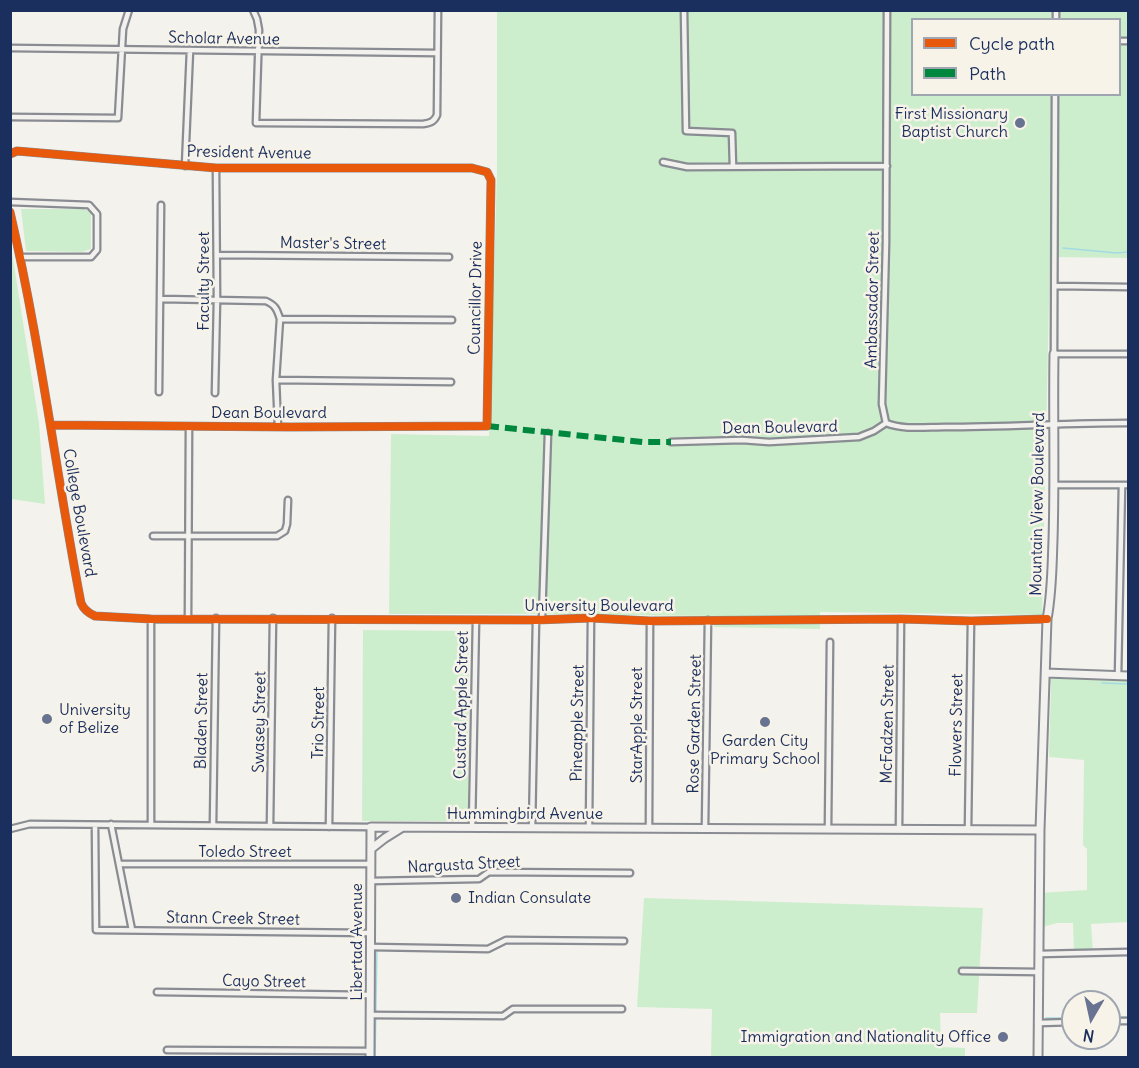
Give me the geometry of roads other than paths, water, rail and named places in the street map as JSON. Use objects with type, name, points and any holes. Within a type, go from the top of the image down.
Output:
[{"type":"street","points":[[10,117],[118,118],[123,29],[129,10]]},
{"type":"street","points":[[253,10],[259,30],[256,123],[423,124],[434,120],[438,108],[438,10]]},
{"type":"street","points":[[684,10],[686,131],[732,133],[733,166]]},
{"type":"street","name":"Ambassador Street","points":[[886,423],[882,404],[887,166],[887,10]]},
{"type":"street","name":"Scholar Avenue","points":[[10,48],[438,53]]},
{"type":"street","points":[[185,166],[190,50]]},
{"type":"street","name":"Mountain View Boulevard","points":[[1038,1058],[1040,830],[1054,485],[1055,96]]},
{"type":"street","name":"President Avenue","points":[[10,154],[17,151],[216,168],[472,168],[487,172]]},
{"type":"street","points":[[663,162],[687,167],[887,166]]},
{"type":"street","name":"Faculty Street","points":[[215,393],[216,168]]},
{"type":"street","name":"Councillor Drive","points":[[487,172],[491,180],[488,426]]},
{"type":"street","points":[[10,202],[89,205],[98,214],[97,250],[91,257],[21,257]]},
{"type":"street","points":[[159,392],[161,205]]},
{"type":"street","name":"College Boulevard","points":[[10,212],[21,257],[81,603],[88,614],[95,616],[151,619]]},
{"type":"street","name":"Master's Street","points":[[217,255],[449,257]]},
{"type":"street","points":[[1055,286],[1128,287]]},
{"type":"street","points":[[161,299],[266,301],[273,304],[280,319],[276,380],[278,427]]},
{"type":"street","points":[[280,319],[452,320]]},
{"type":"street","points":[[1054,354],[1128,354]]},
{"type":"street","points":[[276,380],[451,382]]},
{"type":"street","points":[[886,423],[913,427],[1128,423]]},
{"type":"street","name":"Dean Boulevard","points":[[672,442],[742,440],[769,442],[852,438],[874,431],[886,423]]},
{"type":"street","name":"Dean Boulevard","points":[[51,425],[488,426]]},
{"type":"street","points":[[188,619],[189,427]]},
{"type":"street","points":[[542,620],[548,433]]},
{"type":"street","points":[[1054,485],[1128,485]]},
{"type":"street","points":[[1118,676],[1122,485]]},
{"type":"street","points":[[153,536],[277,536],[285,531],[288,500]]},
{"type":"street","name":"Bladen Street","points":[[213,825],[216,618]]},
{"type":"street","name":"Swasey Street","points":[[270,826],[273,618]]},
{"type":"street","name":"Trio Street","points":[[329,827],[332,618]]},
{"type":"street","name":"University Boulevard","points":[[151,619],[542,620],[591,618],[650,621],[1047,619]]},
{"type":"street","name":"Pineapple Street","points":[[589,828],[591,618]]},
{"type":"street","points":[[151,619],[151,824]]},
{"type":"street","name":"McFadzen Street","points":[[899,829],[901,619]]},
{"type":"street","name":"Custard Apple Street","points":[[472,827],[476,620]]},
{"type":"street","points":[[532,828],[536,620]]},
{"type":"street","name":"Rose Garden Street","points":[[705,828],[708,620]]},
{"type":"street","name":"StarApple Street","points":[[648,828],[650,621]]},
{"type":"street","name":"Flowers Street","points":[[968,830],[971,621]]},
{"type":"street","points":[[828,829],[830,642]]},
{"type":"street","points":[[1046,673],[1128,676]]},
{"type":"street","name":"Hummingbird Avenue","points":[[10,829],[30,824],[151,824],[1040,830]]},
{"type":"street","points":[[111,824],[132,930]]},
{"type":"street","name":"Stann Creek Street","points":[[95,825],[96,930],[371,933]]},
{"type":"street","name":"Libertad Avenue","points":[[370,1054],[371,827]]},
{"type":"street","points":[[371,849],[404,827]]},
{"type":"street","name":"Toledo Street","points":[[119,864],[371,864]]},
{"type":"street","name":"Nargusta Street","points":[[371,881],[479,879],[489,873],[630,873]]},
{"type":"street","points":[[371,947],[488,949],[506,940],[624,940]]},
{"type":"street","points":[[1039,954],[1128,951]]},
{"type":"street","points":[[962,971],[1039,972]]},
{"type":"street","name":"Cayo Street","points":[[157,992],[370,995]]},
{"type":"street","points":[[370,1015],[503,1016],[513,1009],[622,1009]]},
{"type":"street","points":[[1039,1023],[1061,1022]]},
{"type":"street","points":[[167,1050],[370,1054]]},
{"type":"waterway","points":[[1063,248],[1128,252]]},
{"type":"waterway","points":[[1102,683],[1128,684]]},
{"type":"waterway","points":[[366,1058],[367,942]]},
{"type":"waterway","points":[[375,1058],[377,948]]},
{"type":"waterway","points":[[1121,1017],[1128,1017]]},
{"type":"waterway","points":[[1046,1018],[1061,1018]]},
{"type":"place","name":"First Missionary Baptist Church","points":[[1020,123]]},
{"type":"place","name":"University of Belize","points":[[47,719]]},
{"type":"place","name":"Garden City Primary School","points":[[765,722]]},
{"type":"place","name":"Indian Consulate","points":[[456,898]]},
{"type":"place","name":"Immigration and Nationality Office","points":[[1003,1037]]}]
